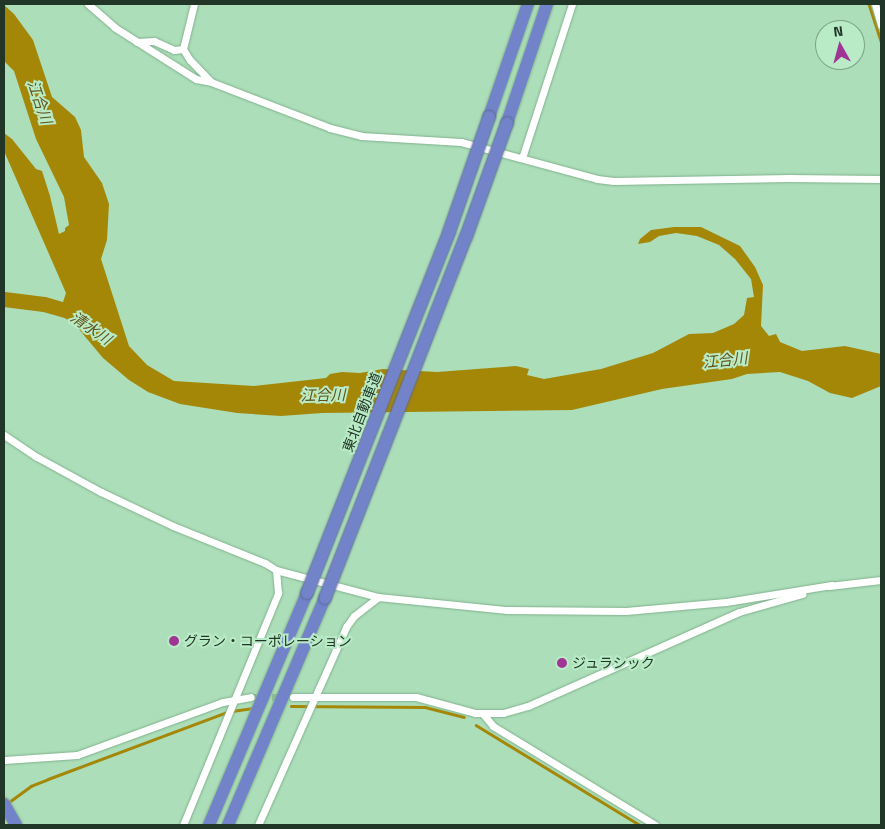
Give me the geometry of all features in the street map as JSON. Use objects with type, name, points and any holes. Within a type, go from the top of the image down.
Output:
[{"type":"highway","name":"東北自動車道","points":[[209,825],[307,593],[449,232],[528,4]]},
{"type":"highway","points":[[228,825],[325,598],[466,237],[547,4]]},
{"type":"highway","points":[[4,804],[14,822]]},
{"type":"street","points":[[88,4],[114,27],[196,79],[211,82],[273,108],[361,136],[461,142],[597,179],[614,181],[789,178],[881,180]]},
{"type":"street","points":[[194,4],[183,49],[190,60],[211,82]]},
{"type":"street","points":[[522,158],[572,4]]},
{"type":"street","points":[[875,4],[881,24]]},
{"type":"street","points":[[137,42],[154,41],[174,50],[183,49]]},
{"type":"street","points":[[4,435],[37,457],[132,508],[265,563],[276,570],[378,596],[507,610],[626,611],[726,602],[832,585],[881,580]]},
{"type":"street","points":[[185,824],[278,593],[276,570]]},
{"type":"street","points":[[293,697],[312,703],[416,697],[483,714],[503,713],[528,706],[739,612],[832,585]]},
{"type":"street","points":[[258,825],[346,627],[354,616],[378,596]]},
{"type":"street","points":[[4,760],[77,755],[236,699],[251,697]]},
{"type":"street","points":[[483,714],[493,726],[655,825]]},
{"type":"water","name":"江合川","points":[[4,5],[14,14],[33,40],[52,97],[75,117],[81,130],[84,157],[102,183],[109,204],[107,240],[101,259],[129,346],[147,365],[174,381],[254,386],[326,378],[330,374],[342,372],[360,373],[383,369],[437,372],[516,366],[529,369],[527,375],[544,379],[601,369],[653,353],[689,334],[713,333],[734,324],[744,315],[747,298],[754,297],[751,279],[735,259],[719,245],[697,236],[676,233],[659,236],[650,242],[638,244],[640,239],[651,230],[674,227],[701,227],[740,246],[755,267],[763,285],[761,326],[769,336],[776,334],[780,342],[802,351],[845,346],[881,354],[881,386],[852,398],[830,393],[808,381],[780,372],[747,374],[732,379],[662,389],[572,410],[322,413],[281,416],[237,413],[180,404],[148,392],[129,380],[103,358],[67,315],[63,302],[66,293],[4,151],[4,133],[12,139],[36,169],[42,171],[59,234],[65,231],[65,228],[69,225],[64,197],[36,139],[14,71],[4,61]]},
{"type":"waterway","points":[[869,4],[881,42]]},
{"type":"waterway","name":"清水川","points":[[4,299],[44,304],[68,311],[83,321]]},
{"type":"waterway","points":[[291,706],[425,707],[464,717]]},
{"type":"waterway","points":[[232,711],[253,708]]},
{"type":"waterway","points":[[9,802],[31,786],[227,712]]},
{"type":"waterway","points":[[476,725],[640,825]]},
{"type":"tunnel","points":[[251,697],[283,697]]},
{"type":"place","name":"グラン・コーポレーション","points":[[174,641]]},
{"type":"place","name":"ジュラシック","points":[[562,663]]}]
